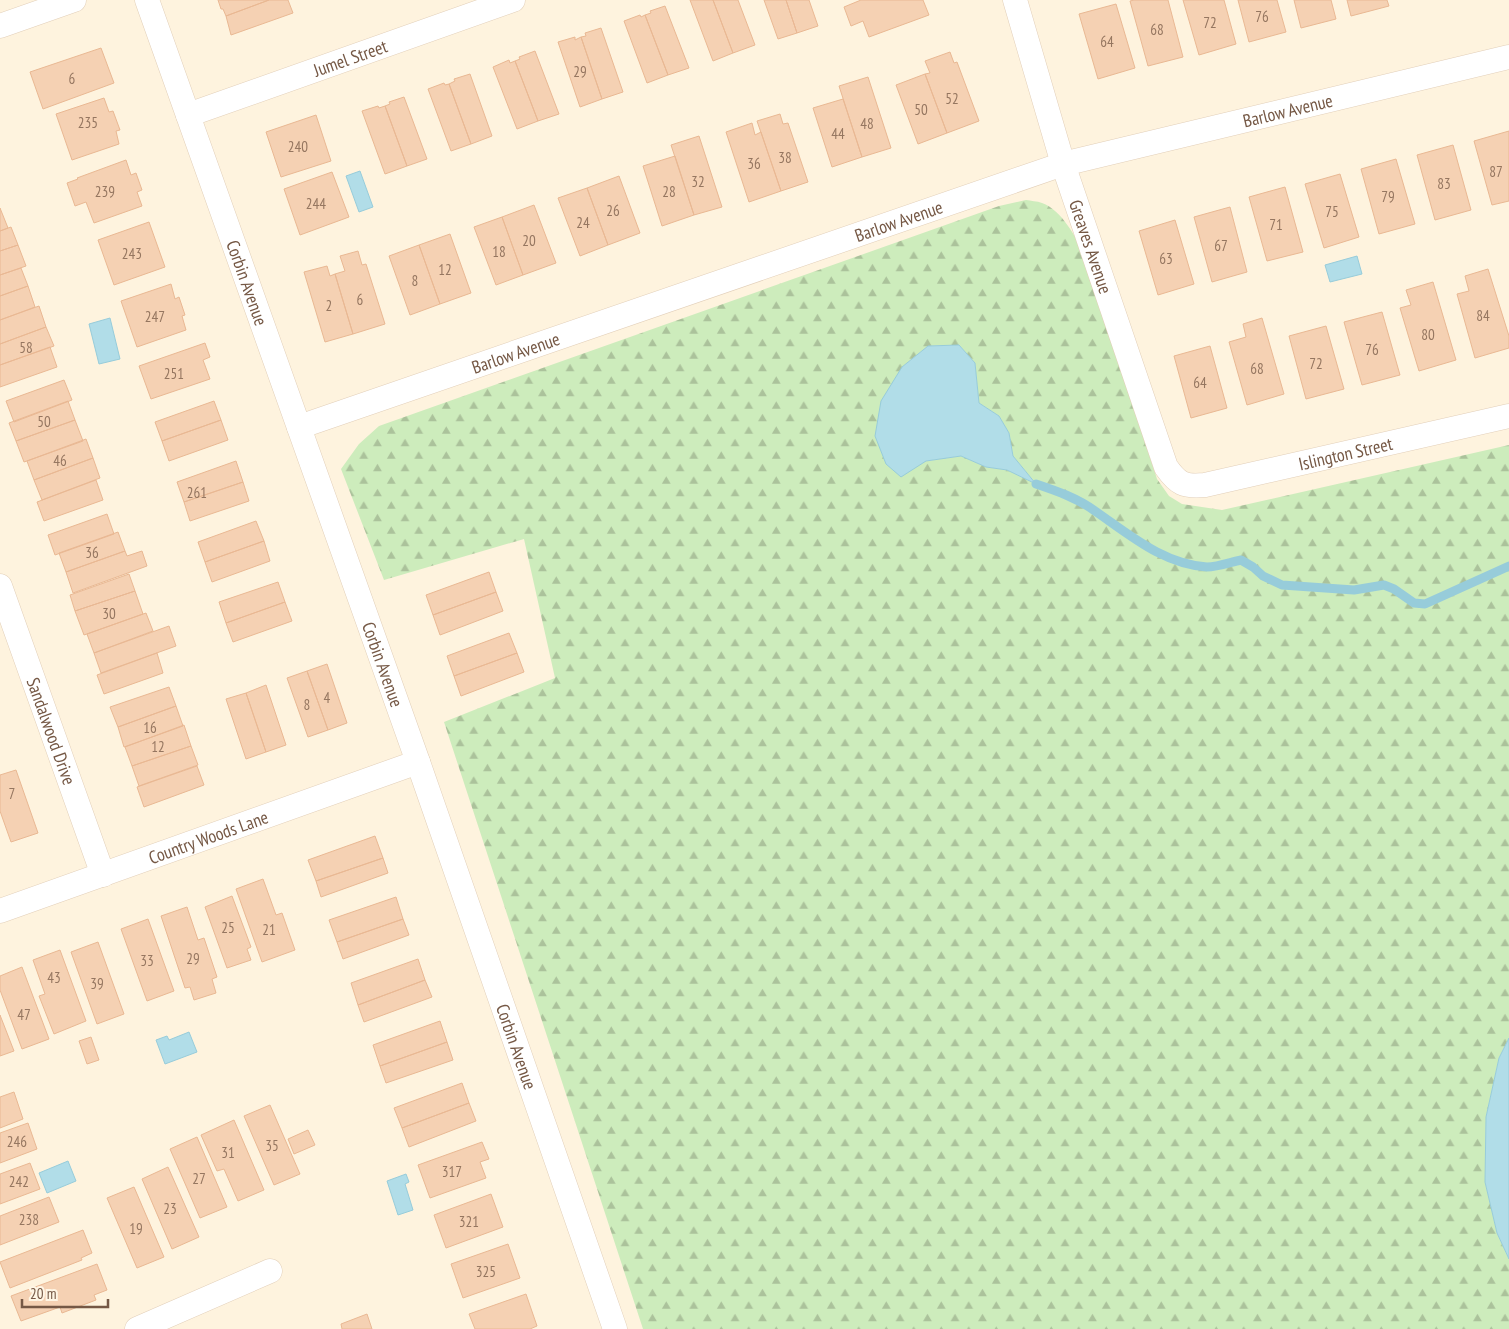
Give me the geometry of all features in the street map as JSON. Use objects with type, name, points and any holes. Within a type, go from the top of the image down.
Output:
[{"type":"street","points":[[0,26],[74,0]]},
{"type":"street","name":"Corbin Avenue","points":[[147,0],[418,762],[615,1329]]},
{"type":"street","name":"Jumel Street","points":[[188,115],[513,0]]},
{"type":"street","name":"Greaves Avenue","points":[[1015,0],[1063,164],[1166,467],[1173,477],[1182,484]]},
{"type":"street","name":"Barlow Avenue","points":[[299,426],[1063,164],[1509,57]]},
{"type":"street","name":"Islington Street","points":[[1182,484],[1205,485],[1509,416]]},
{"type":"street","name":"Sandalwood Drive","points":[[0,586],[103,875]]},
{"type":"street","name":"Country Woods Lane","points":[[0,911],[418,762]]},
{"type":"street","points":[[137,1329],[270,1271]]},
{"type":"green space","points":[[1026,200],[1042,203],[1056,212],[1073,233],[1086,256],[1157,479],[1169,496],[1182,504],[1222,510],[1509,445],[1509,1038],[1499,1058],[1486,1117],[1485,1182],[1497,1233],[1509,1259],[1509,1329],[643,1329],[444,722],[555,678],[524,539],[384,580],[341,469],[359,444],[379,426],[999,206]],"holes":[[[959,345],[975,363],[979,403],[999,416],[1009,433],[1013,456],[1035,483],[1007,470],[986,467],[961,456],[926,461],[902,367],[928,346]]]},
{"type":"water","points":[[360,171],[373,207],[359,212],[346,176]]},
{"type":"water","points":[[1357,256],[1362,274],[1330,282],[1325,265]]},
{"type":"water","points":[[110,318],[120,359],[99,364],[89,324]]},
{"type":"water","points":[[959,345],[975,363],[979,403],[999,416],[1009,433],[1013,456],[1036,484],[1007,470],[986,467],[961,456],[926,461],[901,477],[886,464],[875,436],[881,401],[902,367],[928,346]]},
{"type":"water","points":[[189,1032],[197,1052],[165,1064],[156,1040],[167,1036],[169,1040]]},
{"type":"water","points":[[1509,1038],[1509,1259],[1497,1233],[1485,1182],[1486,1117],[1499,1058]]},
{"type":"water","points":[[68,1161],[76,1181],[47,1193],[39,1173]]},
{"type":"water","points":[[406,1174],[409,1182],[405,1184],[413,1210],[398,1215],[387,1181]]},
{"type":"building","points":[[218,0],[269,0],[226,16]]},
{"type":"building","points":[[269,0],[288,0],[293,13],[231,35],[226,16]]},
{"type":"building","points":[[690,0],[713,0],[733,53],[713,61]]},
{"type":"building","points":[[713,0],[738,0],[755,45],[733,53]]},
{"type":"building","points":[[764,0],[786,0],[797,33],[778,39]]},
{"type":"building","points":[[786,0],[809,0],[818,26],[797,33]]},
{"type":"building","points":[[861,0],[923,0],[929,15],[869,37],[863,21],[851,26],[844,7]]},
{"type":"building","points":[[1168,0],[1183,57],[1148,66],[1130,1]]},
{"type":"building","points":[[1183,0],[1224,0],[1236,44],[1199,55]]},
{"type":"building","points":[[1238,0],[1277,0],[1286,32],[1249,42]]},
{"type":"building","points":[[1294,0],[1331,0],[1336,19],[1301,28]]},
{"type":"building","points":[[1347,0],[1387,0],[1389,6],[1351,16]]},
{"type":"building","points":[[1116,4],[1135,68],[1098,79],[1079,14]]},
{"type":"building","points":[[665,6],[689,68],[668,75],[645,15],[651,13],[650,11]]},
{"type":"building","points":[[640,15],[641,17],[645,15],[668,75],[647,83],[624,21]]},
{"type":"building","points":[[601,28],[623,92],[602,99],[581,37],[586,36],[585,33]]},
{"type":"building","points":[[575,37],[575,40],[581,37],[602,99],[580,107],[558,42]]},
{"type":"building","points":[[101,48],[114,83],[43,109],[30,72]]},
{"type":"building","points":[[535,51],[559,114],[538,121],[515,61],[520,59],[519,57]]},
{"type":"building","points":[[950,52],[954,63],[957,62],[979,121],[947,133],[925,74],[930,73],[925,61]]},
{"type":"building","points":[[509,60],[510,63],[515,61],[538,121],[517,129],[493,67]]},
{"type":"building","points":[[470,74],[492,136],[471,144],[449,84],[455,81],[454,79]]},
{"type":"building","points":[[925,74],[947,133],[918,144],[896,85]]},
{"type":"building","points":[[868,77],[891,148],[862,157],[839,86]]},
{"type":"building","points":[[444,83],[445,85],[449,84],[471,144],[451,151],[428,89]]},
{"type":"building","points":[[404,97],[427,159],[407,166],[385,106],[390,104],[389,102]]},
{"type":"building","points":[[104,98],[109,112],[113,111],[120,130],[116,131],[119,144],[72,160],[56,114]]},
{"type":"building","points":[[843,99],[862,157],[832,167],[813,108]]},
{"type":"building","points":[[378,106],[379,108],[385,106],[407,166],[385,174],[362,111]]},
{"type":"building","points":[[780,114],[783,124],[788,123],[808,182],[781,191],[757,121]]},
{"type":"building","points":[[316,115],[331,161],[281,177],[266,132]]},
{"type":"building","points":[[752,123],[755,135],[761,132],[781,191],[749,202],[726,132]]},
{"type":"building","points":[[1509,131],[1509,201],[1492,205],[1474,141]]},
{"type":"building","points":[[699,136],[722,207],[694,215],[671,145]]},
{"type":"building","points":[[1453,145],[1471,210],[1435,220],[1417,155]]},
{"type":"building","points":[[675,156],[694,215],[662,226],[643,166]]},
{"type":"building","points":[[1396,159],[1415,224],[1379,234],[1361,169]]},
{"type":"building","points":[[126,160],[131,175],[136,173],[142,190],[137,192],[142,206],[94,223],[86,202],[75,206],[67,183]]},
{"type":"building","points":[[332,172],[349,217],[300,235],[284,189]]},
{"type":"building","points":[[1340,174],[1359,237],[1324,248],[1305,184]]},
{"type":"building","points":[[619,176],[640,233],[608,245],[587,188]]},
{"type":"building","points":[[1285,187],[1303,252],[1267,261],[1249,197]]},
{"type":"building","points":[[587,188],[608,245],[580,256],[558,198]]},
{"type":"building","points":[[534,205],[556,263],[523,275],[502,217]]},
{"type":"building","points":[[1230,207],[1247,272],[1212,282],[1194,217]]},
{"type":"building","points":[[0,208],[8,228],[0,231]]},
{"type":"building","points":[[502,217],[523,275],[496,285],[474,227]]},
{"type":"building","points":[[1175,220],[1194,284],[1158,295],[1139,231]]},
{"type":"building","points":[[149,222],[165,267],[114,285],[98,240]]},
{"type":"building","points":[[11,227],[18,245],[0,251],[0,231]]},
{"type":"building","points":[[450,234],[471,293],[440,304],[419,245]]},
{"type":"building","points":[[18,245],[26,266],[0,275],[0,251]]},
{"type":"building","points":[[419,245],[440,304],[410,315],[389,256]]},
{"type":"building","points":[[358,251],[362,265],[366,264],[385,324],[353,334],[335,274],[345,271],[340,256]]},
{"type":"building","points":[[327,266],[330,276],[335,274],[353,334],[325,342],[304,272]]},
{"type":"building","points":[[21,268],[28,286],[0,296],[0,275]]},
{"type":"building","points":[[1488,269],[1509,336],[1509,348],[1475,358],[1457,294],[1469,291],[1465,276]]},
{"type":"building","points":[[1433,282],[1456,360],[1419,371],[1400,308],[1411,305],[1406,290]]},
{"type":"building","points":[[171,284],[175,299],[179,297],[185,315],[182,316],[186,330],[137,347],[121,301]]},
{"type":"building","points":[[28,286],[35,307],[0,320],[0,296]]},
{"type":"building","points":[[39,306],[46,327],[0,344],[0,320]]},
{"type":"building","points":[[1382,312],[1400,375],[1362,385],[1344,322]]},
{"type":"building","points":[[1262,318],[1284,394],[1247,405],[1229,342],[1246,337],[1243,324]]},
{"type":"building","points":[[1326,326],[1344,389],[1306,399],[1289,336]]},
{"type":"building","points":[[46,327],[54,346],[0,365],[0,344]]},
{"type":"building","points":[[205,343],[210,357],[203,360],[210,379],[151,399],[139,366]]},
{"type":"building","points":[[1210,346],[1227,408],[1191,418],[1174,356]]},
{"type":"building","points":[[50,347],[57,367],[0,387],[0,365]]},
{"type":"building","points":[[64,380],[72,400],[14,422],[6,401]]},
{"type":"building","points":[[68,401],[75,420],[16,441],[9,423]]},
{"type":"building","points":[[214,401],[221,420],[162,441],[155,422]]},
{"type":"building","points":[[75,420],[83,441],[24,462],[16,441]]},
{"type":"building","points":[[221,420],[228,440],[169,461],[162,441]]},
{"type":"building","points":[[86,439],[93,458],[34,480],[27,461]]},
{"type":"building","points":[[93,458],[100,478],[42,500],[34,480]]},
{"type":"building","points":[[236,461],[243,482],[184,502],[177,482]]},
{"type":"building","points":[[96,480],[103,500],[44,521],[37,502]]},
{"type":"building","points":[[243,482],[249,501],[190,521],[184,502]]},
{"type":"building","points":[[107,514],[114,534],[55,555],[48,535]]},
{"type":"building","points":[[256,521],[264,541],[205,562],[198,542]]},
{"type":"building","points":[[118,532],[125,551],[66,572],[59,553]]},
{"type":"building","points":[[264,541],[270,561],[212,582],[205,562]]},
{"type":"building","points":[[125,551],[127,556],[142,551],[147,566],[73,593],[66,572]]},
{"type":"building","points":[[489,572],[496,592],[433,615],[426,595]]},
{"type":"building","points":[[129,574],[135,591],[75,611],[70,595]]},
{"type":"building","points":[[278,582],[285,602],[226,623],[219,602]]},
{"type":"building","points":[[135,591],[143,614],[84,635],[75,611]]},
{"type":"building","points":[[496,592],[503,611],[440,635],[433,615]]},
{"type":"building","points":[[285,602],[292,621],[233,642],[226,623]]},
{"type":"building","points":[[146,613],[153,631],[94,653],[87,634]]},
{"type":"building","points":[[169,626],[176,646],[101,673],[94,653]]},
{"type":"building","points":[[509,633],[517,653],[454,676],[447,656]]},
{"type":"building","points":[[157,653],[163,673],[104,694],[97,675]]},
{"type":"building","points":[[517,653],[524,672],[461,696],[454,676]]},
{"type":"building","points":[[327,664],[347,723],[328,730],[307,671]]},
{"type":"building","points":[[307,671],[328,730],[308,737],[287,678]]},
{"type":"building","points":[[266,685],[286,745],[266,752],[246,693]]},
{"type":"building","points":[[169,687],[176,706],[118,727],[110,707]]},
{"type":"building","points":[[246,693],[266,752],[246,759],[226,699]]},
{"type":"building","points":[[176,706],[183,726],[124,747],[118,727]]},
{"type":"building","points":[[184,725],[191,746],[132,766],[125,747]]},
{"type":"building","points":[[191,746],[198,765],[139,786],[132,766]]},
{"type":"building","points":[[197,766],[204,785],[144,807],[137,787]]},
{"type":"building","points":[[16,770],[38,833],[11,842],[0,811],[0,775]]},
{"type":"building","points":[[375,836],[383,858],[316,881],[308,860]]},
{"type":"building","points":[[383,858],[388,873],[321,897],[316,881]]},
{"type":"building","points":[[263,879],[276,915],[282,913],[295,950],[262,962],[236,889]]},
{"type":"building","points":[[232,896],[251,947],[247,949],[251,960],[227,968],[205,907]]},
{"type":"building","points":[[396,897],[403,919],[337,942],[329,920]]},
{"type":"building","points":[[187,907],[198,940],[204,938],[217,977],[212,979],[216,993],[194,1000],[190,987],[185,988],[161,916]]},
{"type":"building","points":[[148,919],[174,991],[147,1001],[121,929]]},
{"type":"building","points":[[403,919],[409,935],[343,959],[337,942]]},
{"type":"building","points":[[98,942],[124,1014],[97,1024],[71,952]]},
{"type":"building","points":[[60,950],[86,1021],[54,1034],[39,996],[45,994],[33,960]]},
{"type":"building","points":[[418,959],[425,980],[358,1005],[351,983]]},
{"type":"building","points":[[22,967],[49,1039],[22,1049],[0,990],[0,976]]},
{"type":"building","points":[[425,980],[432,997],[364,1022],[358,1005]]},
{"type":"building","points":[[0,1015],[14,1051],[0,1056]]},
{"type":"building","points":[[440,1021],[447,1042],[380,1066],[373,1045]]},
{"type":"building","points":[[91,1037],[99,1060],[87,1064],[79,1041]]},
{"type":"building","points":[[447,1042],[453,1060],[386,1083],[380,1066]]},
{"type":"building","points":[[462,1083],[469,1103],[402,1128],[394,1108]]},
{"type":"building","points":[[14,1092],[23,1119],[0,1128],[0,1097]]},
{"type":"building","points":[[469,1103],[476,1121],[409,1147],[402,1128]]},
{"type":"building","points":[[270,1105],[300,1174],[274,1185],[244,1116]]},
{"type":"building","points":[[234,1120],[264,1190],[238,1201],[224,1169],[217,1171],[201,1135]]},
{"type":"building","points":[[28,1123],[37,1149],[0,1163],[0,1133]]},
{"type":"building","points":[[308,1130],[315,1145],[294,1154],[288,1139]]},
{"type":"building","points":[[197,1137],[227,1207],[200,1218],[170,1149]]},
{"type":"building","points":[[482,1142],[489,1159],[480,1162],[486,1178],[430,1198],[418,1165]]},
{"type":"building","points":[[30,1163],[40,1189],[0,1204],[0,1174]]},
{"type":"building","points":[[168,1167],[199,1237],[172,1249],[142,1179]]},
{"type":"building","points":[[134,1187],[164,1257],[137,1268],[107,1198]]},
{"type":"building","points":[[491,1194],[503,1227],[446,1248],[434,1215]]},
{"type":"building","points":[[49,1197],[59,1222],[0,1245],[0,1216]]},
{"type":"building","points":[[83,1230],[92,1253],[81,1258],[82,1260],[10,1288],[0,1262]]},
{"type":"building","points":[[508,1244],[520,1278],[463,1298],[451,1264]]},
{"type":"building","points":[[97,1264],[107,1290],[94,1295],[96,1300],[62,1313],[60,1307],[21,1321],[11,1296]]},
{"type":"building","points":[[526,1294],[537,1326],[530,1329],[475,1329],[469,1314]]},
{"type":"building","points":[[367,1314],[372,1329],[342,1329],[341,1324]]},
{"type":"waterway","points":[[1036,484],[1081,502],[1161,554],[1191,565],[1207,567],[1241,560],[1263,576],[1282,585],[1354,590],[1384,585],[1394,589],[1414,603],[1425,604],[1509,566]]}]
